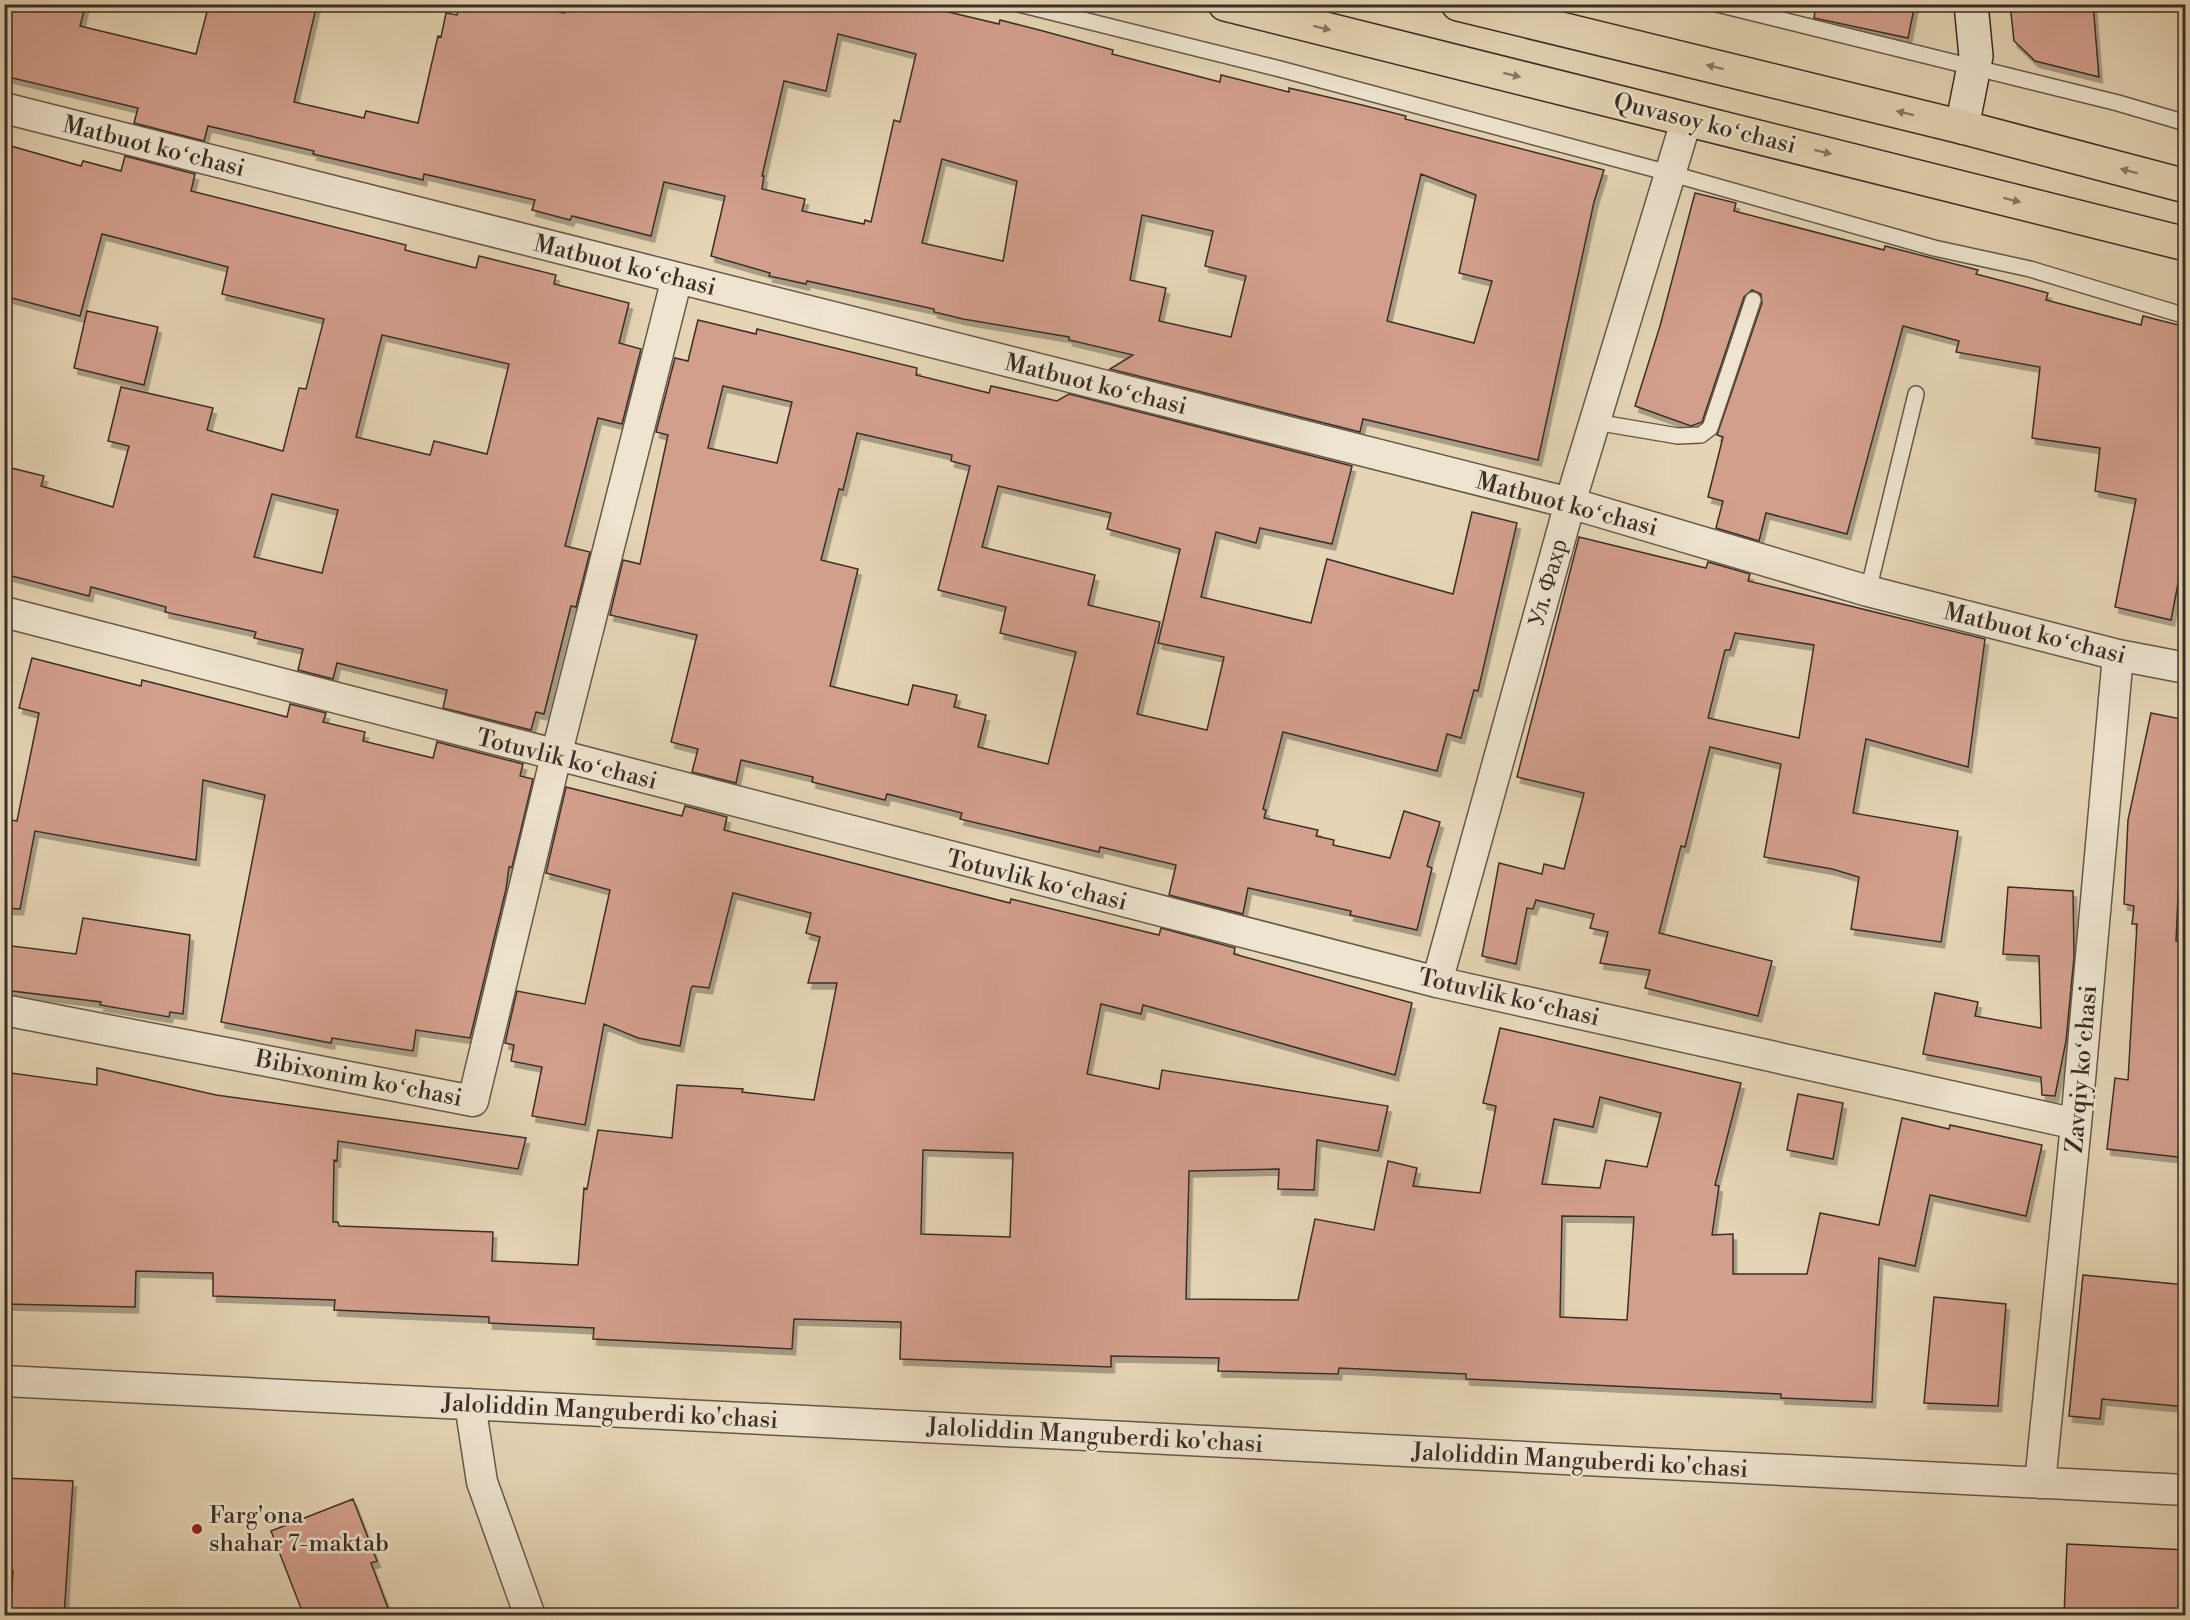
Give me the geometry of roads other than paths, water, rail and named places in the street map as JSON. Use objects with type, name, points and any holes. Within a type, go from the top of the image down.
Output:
[{"type":"main road","name":"Quvasoy koʻchasi","points":[[1225,4],[2186,244]]},
{"type":"main road","points":[[1458,4],[1962,127],[2186,186]]},
{"type":"street","points":[[1962,127],[1976,56],[1971,4]]},
{"type":"street","name":"Matbuot koʻchasi","points":[[4,108],[1570,502],[1868,591],[2118,655],[2186,668]]},
{"type":"street","name":"Ул. Фахр","points":[[1437,982],[1570,502],[1687,118]]},
{"type":"street","points":[[556,756],[676,278]]},
{"type":"street","name":"Totuvlik koʻchasi","points":[[4,612],[1437,982],[2076,1124]]},
{"type":"street","name":"Zavqiy koʻchasi","points":[[2040,1483],[2076,1124],[2118,655]]},
{"type":"street","name":"Bibixonim koʻchasi","points":[[4,1010],[473,1101],[556,756]]},
{"type":"street","name":"Jaloliddin Manguberdi ko'chasi","points":[[4,1381],[2186,1490]]},
{"type":"street","points":[[470,1404],[482,1482],[530,1616]]},
{"type":"lane","points":[[1019,4],[1280,69],[1670,173],[1934,248],[2030,269],[2186,316]]},
{"type":"lane","points":[[1716,4],[2118,103],[2186,123]]},
{"type":"lane","points":[[1595,422],[1678,436],[1701,435],[1710,428],[1753,300]]},
{"type":"lane","points":[[1868,591],[1916,394]]},
{"type":"place","name":"Farg'ona shahar 7-maktab","points":[[197,1529]]}]
